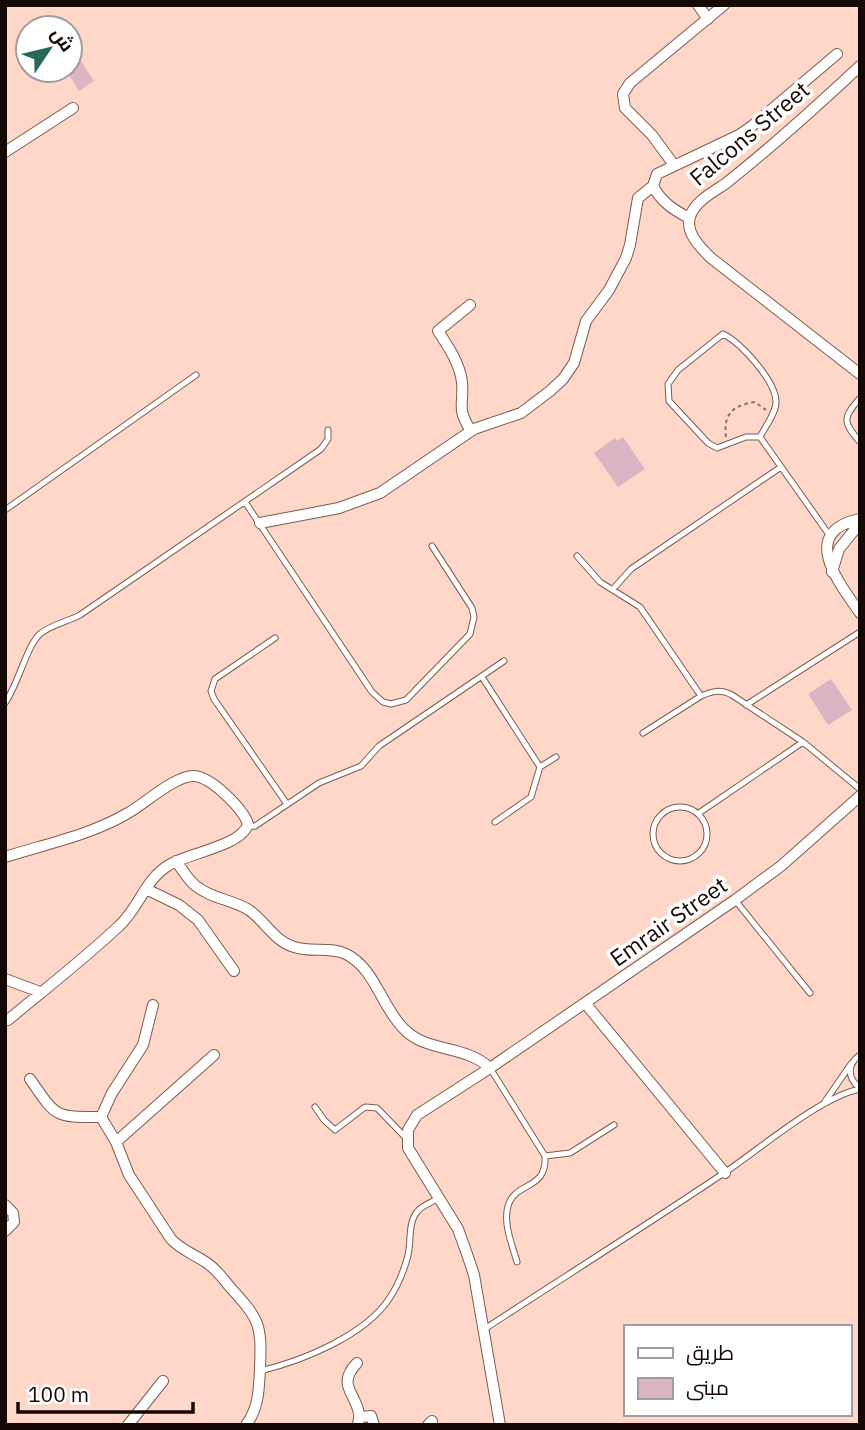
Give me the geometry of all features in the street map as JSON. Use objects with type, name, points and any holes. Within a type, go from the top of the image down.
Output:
[{"type":"street","points":[[698,5],[708,19]]},
{"type":"street","points":[[674,165],[652,135],[625,108],[623,94],[630,83],[724,5]]},
{"type":"street","points":[[260,523],[339,508],[380,493],[471,431],[483,424],[520,413],[550,391],[569,371],[577,355],[586,321],[609,289],[626,258],[638,198],[653,186],[657,174],[739,135],[837,54]]},
{"type":"street","name":"Falcons Street","points":[[860,66],[761,154],[698,204],[689,219],[696,242],[711,258],[860,374]]},
{"type":"street","points":[[5,152],[74,108]]},
{"type":"street","points":[[653,186],[663,201],[689,219]]},
{"type":"street","points":[[470,305],[438,331],[451,351],[462,381],[460,414],[471,431]]},
{"type":"street","points":[[860,521],[837,527],[830,536],[827,554],[832,572],[860,614]]},
{"type":"street","points":[[832,572],[839,549],[860,521]]},
{"type":"street","points":[[5,857],[108,823],[136,809],[181,778],[193,776],[206,780],[225,794],[247,820],[248,827],[228,842],[176,861],[159,873],[120,926],[8,1020]]},
{"type":"street","name":"Emrair Street","points":[[407,1139],[408,1130],[417,1115],[735,900],[781,866],[860,796]]},
{"type":"street","points":[[843,813],[860,813]]},
{"type":"street","points":[[176,861],[196,886],[249,911],[287,945],[337,951],[353,958],[366,972],[398,1024],[410,1035],[424,1043],[472,1055],[490,1068]]},
{"type":"street","points":[[146,888],[179,905],[198,920],[234,971]]},
{"type":"street","points":[[5,979],[40,992]]},
{"type":"street","points":[[585,1003],[725,1173]]},
{"type":"street","points":[[101,1117],[112,1093],[144,1045],[153,1006]]},
{"type":"street","points":[[116,1142],[214,1055]]},
{"type":"street","points":[[30,1079],[46,1103],[59,1114],[70,1118],[101,1117]]},
{"type":"street","points":[[101,1117],[116,1142],[129,1175],[170,1239],[178,1247],[216,1270],[256,1317],[260,1327],[260,1371],[258,1397],[250,1423]]},
{"type":"street","points":[[407,1139],[412,1156],[458,1229],[474,1275],[500,1425]]},
{"type":"street","points":[[5,1205],[13,1213],[14,1222],[5,1231]]},
{"type":"street","points":[[357,1363],[349,1373],[347,1384],[359,1421],[371,1416],[374,1425]]},
{"type":"street","points":[[128,1425],[163,1381]]},
{"type":"lane","points":[[723,334],[733,339],[772,382],[776,403],[760,437],[746,437],[718,449],[708,443],[669,401],[668,384],[678,370],[723,334]]},
{"type":"lane","points":[[5,510],[196,375]]},
{"type":"lane","points":[[860,398],[846,419],[849,429],[860,442]]},
{"type":"lane","points":[[5,703],[38,636],[80,615],[324,447],[328,439],[328,429]]},
{"type":"lane","points":[[760,437],[830,536]]},
{"type":"lane","points":[[613,589],[631,569],[781,467]]},
{"type":"lane","points":[[245,502],[377,698],[391,705],[406,700],[464,641],[473,626],[472,608],[432,546]]},
{"type":"lane","points":[[577,556],[600,582],[640,607],[701,695]]},
{"type":"lane","points":[[746,705],[860,632]]},
{"type":"lane","points":[[275,638],[215,679],[211,691],[287,804]]},
{"type":"lane","points":[[248,827],[255,826],[319,783],[356,769],[379,746],[504,662]]},
{"type":"lane","points":[[481,677],[540,767]]},
{"type":"lane","points":[[643,733],[701,695],[722,690],[803,742],[860,789]]},
{"type":"lane","points":[[699,813],[803,742]]},
{"type":"lane","points":[[495,822],[531,797],[540,767],[556,757]]},
{"type":"lane","points":[[684,806],[699,813],[707,826],[707,842],[699,855],[684,862],[669,859],[657,849],[652,834],[657,819],[669,808],[684,806]]},
{"type":"lane","points":[[735,900],[810,993]]},
{"type":"lane","points":[[822,1105],[860,1055]]},
{"type":"lane","points":[[483,1330],[725,1173],[822,1105],[860,1088],[850,1076],[851,1064]]},
{"type":"lane","points":[[490,1068],[545,1156],[546,1169],[542,1177],[513,1197],[508,1206],[507,1224],[517,1262]]},
{"type":"lane","points":[[315,1107],[335,1130],[365,1107],[377,1108],[407,1139]]},
{"type":"lane","points":[[545,1156],[570,1153],[614,1125]]},
{"type":"lane","points":[[260,1371],[310,1356],[372,1318],[388,1300],[403,1270],[408,1256],[412,1222],[417,1212],[439,1198]]},
{"type":"path","points":[[727,445],[724,427],[731,410],[740,404],[755,402],[772,414]]},
{"type":"building","points":[[84,66],[94,81],[79,91],[75,84],[84,84]]},
{"type":"building","points":[[623,437],[645,469],[618,487],[594,453],[615,438],[617,441]]},
{"type":"building","points":[[831,679],[852,710],[828,725],[808,694]]}]
